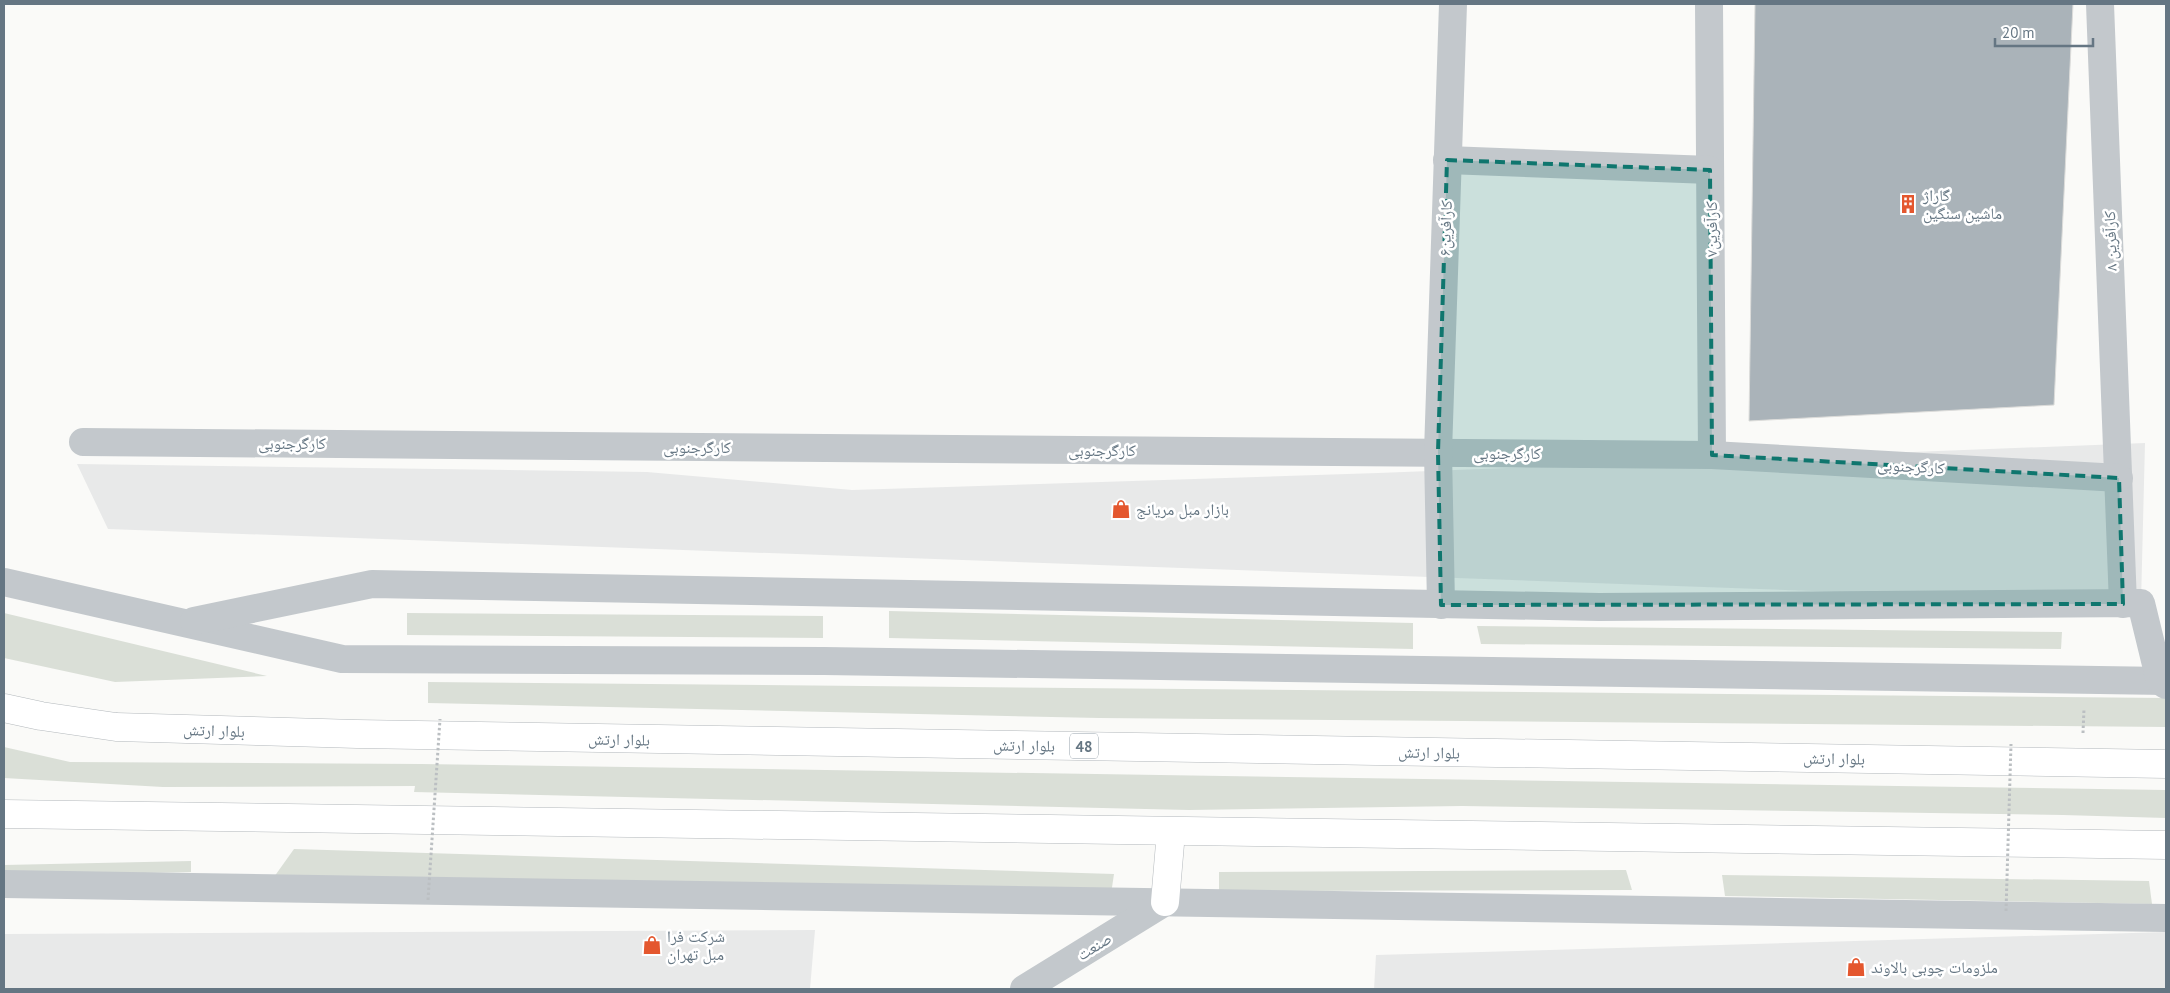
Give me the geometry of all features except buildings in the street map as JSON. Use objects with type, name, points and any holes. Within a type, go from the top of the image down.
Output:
[{"type":"highway","name":"بلوار ارتش","points":[[4,708],[41,716],[116,727],[357,734],[2166,764]]},
{"type":"highway","points":[[4,814],[2166,845]]},
{"type":"highway","points":[[1165,902],[1171,832]]},
{"type":"street","name":"کارآفرین۶","points":[[1441,605],[1438,452],[1453,4]]},
{"type":"street","name":"کارآفرین۷","points":[[1709,4],[1712,454]]},
{"type":"street","name":"کارآفرین ۸","points":[[2100,4],[2123,604]]},
{"type":"street","points":[[1448,160],[1710,170]]},
{"type":"street","name":"کارگرجنوبی","points":[[83,442],[1712,454],[2119,478]]},
{"type":"street","points":[[4,582],[342,659],[824,661],[2164,683],[2141,604],[1609,607],[372,584],[184,623]]},
{"type":"street","points":[[4,884],[2166,918]]},
{"type":"street","name":"صنعت","points":[[1024,989],[1165,902]]},
{"type":"path","points":[[428,900],[440,719]]},
{"type":"path","points":[[2006,911],[2011,744]]},
{"type":"highlighted area","points":[[1447,160],[1710,170],[1712,455],[2119,478],[2123,604],[1441,605],[1438,452]]},
{"type":"shaded area","name":"بازار مبل مریانج","points":[[2145,443],[2141,603],[108,529],[77,464],[647,472],[852,490],[1378,473]]},
{"type":"shaded area","points":[[889,611],[1413,623],[1413,649],[889,638]]},
{"type":"shaded area","points":[[4,613],[267,676],[115,682],[4,658]]},
{"type":"shaded area","points":[[407,613],[823,616],[823,638],[407,635]]},
{"type":"shaded area","points":[[1477,626],[2062,632],[2061,649],[1481,644]]},
{"type":"shaded area","points":[[428,682],[2166,698],[2166,727],[1099,718],[428,703]]},
{"type":"shaded area","points":[[4,747],[70,762],[421,764],[2166,790],[2166,818],[1462,806],[1189,810],[414,792],[415,786],[163,787],[4,778]]},
{"type":"shaded area","points":[[294,849],[1114,874],[1111,894],[274,877]]},
{"type":"shaded area","points":[[191,861],[191,872],[4,876],[4,865]]},
{"type":"shaded area","points":[[1626,870],[1632,890],[1219,891],[1219,872]]},
{"type":"shaded area","points":[[1722,875],[2149,881],[2152,904],[1725,896]]},
{"type":"shaded area","points":[[815,930],[810,989],[4,989],[4,934]]},
{"type":"shaded area","points":[[2166,932],[2166,989],[1374,989],[1376,955]]},
{"type":"place","name":"گاراژ ماشین سنگین","points":[[1908,204]]},
{"type":"place","name":"بازار مبل مریانج","points":[[1121,509]]},
{"type":"place","name":"شرکت فرا مبل تهران","points":[[652,945]]},
{"type":"place","name":"ملزومات چوبی بالاوند","points":[[1856,967]]}]
